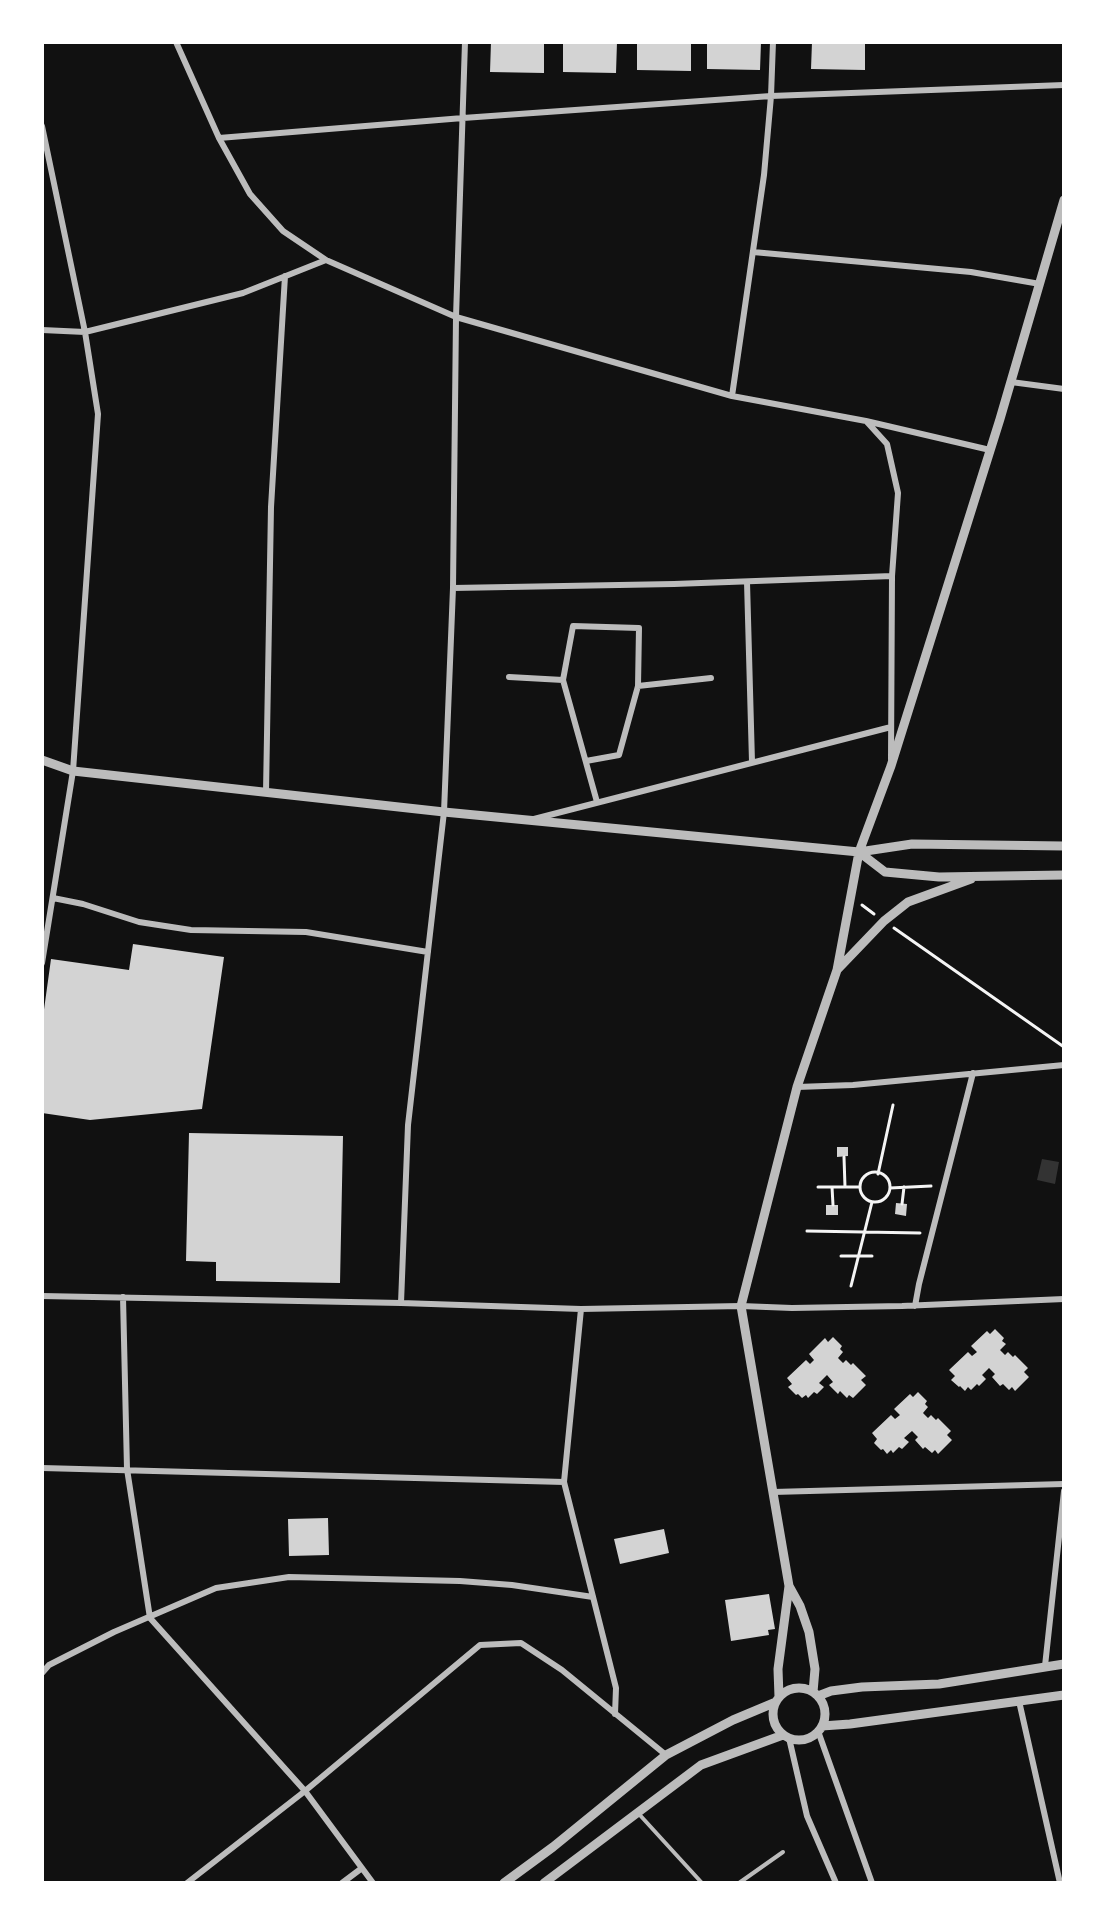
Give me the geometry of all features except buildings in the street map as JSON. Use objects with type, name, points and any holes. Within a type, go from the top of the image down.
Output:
[{"type":"street","points":[[176,42],[219,138],[250,194],[283,231],[326,260],[456,316],[732,396],[866,421],[990,450]]},
{"type":"street","points":[[401,1303],[408,1125],[444,812],[453,588],[456,316],[465,42]]},
{"type":"street","points":[[732,396],[764,175],[773,42]]},
{"type":"street","points":[[219,138],[771,96],[1064,85]]},
{"type":"street","points":[[42,126],[85,332],[98,414],[73,771],[42,963]]},
{"type":"street","points":[[837,1883],[807,1816],[789,1737],[774,1720],[779,1697],[778,1669],[789,1586],[741,1306],[797,1087],[837,970],[859,852],[891,766],[1011,382],[1064,200]]},
{"type":"street","points":[[753,252],[970,272],[1040,284]]},
{"type":"street","points":[[42,330],[85,332],[243,293],[326,260]]},
{"type":"street","points":[[266,792],[271,507],[285,276]]},
{"type":"street","points":[[1011,382],[1064,389]]},
{"type":"street","points":[[866,421],[887,444],[898,493],[892,576],[891,766]]},
{"type":"street","points":[[453,588],[747,582],[892,576]]},
{"type":"street","points":[[747,582],[752,762]]},
{"type":"street","points":[[586,761],[619,755],[638,686],[639,627],[573,626],[563,680],[597,802]]},
{"type":"street","points":[[508,677],[563,680]]},
{"type":"street","points":[[638,686],[711,678]]},
{"type":"street","points":[[530,820],[891,726]]},
{"type":"street","points":[[42,760],[73,771],[444,812],[859,852],[912,843],[1064,846]]},
{"type":"street","points":[[859,852],[885,872],[939,877],[1064,874]]},
{"type":"street","points":[[837,970],[884,921],[908,902],[978,877]]},
{"type":"street","points":[[53,898],[83,904],[139,921],[191,930],[306,932],[428,952]]},
{"type":"street","points":[[797,1087],[853,1085],[1064,1065]]},
{"type":"street","points":[[915,1306],[973,1073]]},
{"type":"street","points":[[42,1296],[581,1309],[915,1306],[1064,1299]]},
{"type":"street","points":[[123,1297],[127,1469],[150,1618],[305,1791],[373,1883]]},
{"type":"street","points":[[581,1309],[564,1482],[616,1688],[615,1714]]},
{"type":"street","points":[[42,1468],[564,1482]]},
{"type":"street","points":[[773,1492],[1064,1484]]},
{"type":"street","points":[[1046,1666],[1064,1491]]},
{"type":"street","points":[[42,1673],[49,1665],[114,1632],[216,1588],[289,1577],[460,1581],[512,1585],[593,1597]]},
{"type":"street","points":[[789,1586],[800,1606],[809,1632],[816,1694],[824,1707],[824,1720],[818,1731],[872,1883]]},
{"type":"street","points":[[187,1883],[305,1791],[480,1645],[521,1643],[562,1670],[666,1755]]},
{"type":"street","points":[[504,1883],[553,1847],[666,1755],[792,1689],[801,1688],[816,1694],[862,1687],[939,1684],[1064,1664]]},
{"type":"street","points":[[544,1883],[701,1766],[789,1737],[804,1739],[818,1731],[850,1724],[1064,1695]]},
{"type":"street","points":[[1018,1701],[1060,1883]]},
{"type":"street","points":[[342,1883],[362,1868]]},
{"type":"lane","points":[[638,1813],[702,1883]]},
{"type":"lane","points":[[739,1883],[783,1852]]},
{"type":"path","points":[[850,897],[1064,1047]]},
{"type":"path","points":[[878,1174],[893,1105]]},
{"type":"path","points":[[844,1157],[845,1187]]},
{"type":"path","points":[[878,1174],[887,1178],[890,1188],[880,1202],[872,1202],[865,1200],[860,1186],[866,1175],[878,1174]]},
{"type":"path","points":[[818,1187],[860,1186]]},
{"type":"path","points":[[890,1188],[931,1186]]},
{"type":"path","points":[[832,1187],[833,1205]]},
{"type":"path","points":[[902,1204],[904,1187]]},
{"type":"path","points":[[851,1286],[872,1202]]},
{"type":"path","points":[[807,1231],[920,1233]]},
{"type":"path","points":[[841,1256],[873,1256]]},
{"type":"shaded area","points":[[1042,1159],[1059,1162],[1055,1184],[1037,1180]]}]
